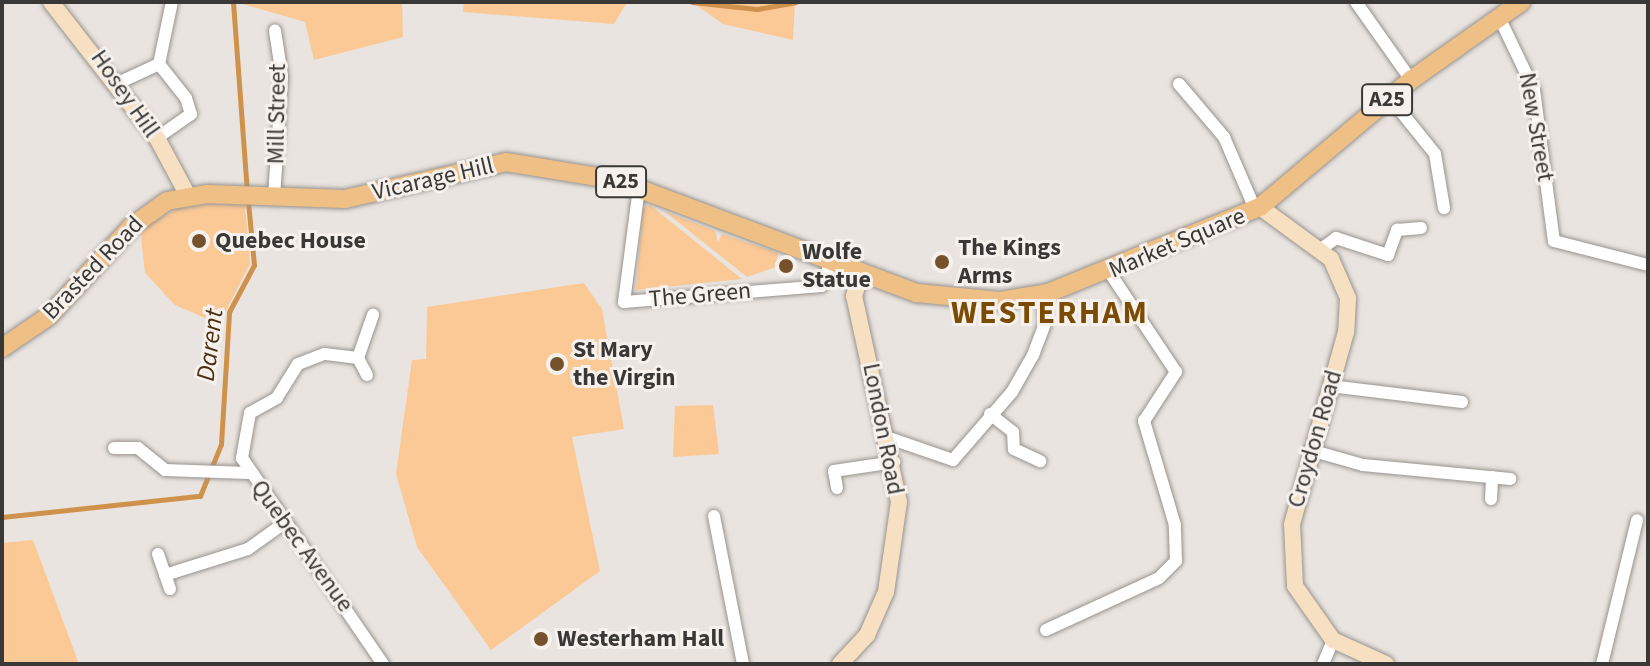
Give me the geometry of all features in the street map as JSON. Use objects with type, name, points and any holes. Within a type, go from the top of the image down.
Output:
[{"type":"main road","name":"Hosey Hill","points":[[51,2],[157,138],[187,194]]},
{"type":"main road","name":"A25","points":[[1257,208],[1411,80],[1521,2]]},
{"type":"main road","name":"Vicarage Hill","points":[[274,197],[345,199],[506,162],[564,166],[639,188],[860,277]]},
{"type":"main road","name":"A25","points":[[187,194],[274,197]]},
{"type":"main road","name":"Brasted Road","points":[[2,348],[49,316],[148,212],[187,194]]},
{"type":"main road","name":"Croydon Road","points":[[1257,208],[1321,249],[1348,298],[1330,386],[1292,524],[1291,567],[1304,606],[1333,640],[1386,664]]},
{"type":"main road","name":"Market Square","points":[[860,277],[957,298],[1043,293],[1110,273],[1257,208]]},
{"type":"main road","name":"London Road","points":[[840,664],[867,635],[886,592],[897,536],[894,462],[855,302],[860,277]]},
{"type":"street","points":[[159,64],[172,2]]},
{"type":"street","points":[[1356,2],[1411,80]]},
{"type":"street","name":"New Street","points":[[1500,19],[1534,90],[1554,241],[1648,265]]},
{"type":"street","name":"Mill Street","points":[[274,197],[282,76],[275,31]]},
{"type":"street","points":[[116,84],[159,64]]},
{"type":"street","points":[[157,138],[191,114],[186,98],[159,64]]},
{"type":"street","points":[[1179,84],[1224,137],[1257,208]]},
{"type":"street","points":[[1390,98],[1435,154],[1444,208]]},
{"type":"street","name":"The Green","points":[[639,188],[624,302],[821,286],[830,265]]},
{"type":"street","points":[[1321,249],[1336,238],[1388,255],[1397,230],[1421,228]]},
{"type":"street","points":[[1046,630],[1159,578],[1176,561],[1175,525],[1144,421],[1176,372],[1110,273]]},
{"type":"street","points":[[889,438],[953,460],[1012,392],[1044,330],[1043,293]]},
{"type":"street","points":[[367,375],[358,358],[373,315]]},
{"type":"street","name":"Quebec Avenue","points":[[358,358],[308,358],[277,398],[250,413],[241,438],[248,473],[383,664]]},
{"type":"street","points":[[1330,386],[1462,402]]},
{"type":"street","points":[[990,414],[1013,432],[1014,449],[1040,461]]},
{"type":"street","points":[[114,448],[138,448],[165,470],[248,473]]},
{"type":"street","points":[[1310,450],[1363,465],[1510,479]]},
{"type":"street","points":[[837,488],[834,471],[894,462]]},
{"type":"street","points":[[1491,499],[1492,477]]},
{"type":"street","points":[[714,516],[743,664]]},
{"type":"street","points":[[1602,664],[1637,520]]},
{"type":"street","points":[[165,575],[248,549],[284,523]]},
{"type":"street","points":[[158,554],[170,589]]},
{"type":"street","points":[[1323,664],[1333,640]]},
{"type":"shaded area","points":[[402,2],[403,37],[314,60],[305,22],[239,3]]},
{"type":"shaded area","points":[[464,2],[627,2],[614,24],[463,12]]},
{"type":"shaded area","points":[[692,2],[795,2],[793,40],[723,24]]},
{"type":"shaded area","points":[[209,204],[245,205],[250,264],[219,324],[175,305],[145,273],[140,228],[177,209]]},
{"type":"shaded area","points":[[650,205],[742,279],[636,290],[643,207]]},
{"type":"shaded area","points":[[664,211],[715,231],[718,242],[722,234],[778,253],[776,267],[747,277]]},
{"type":"shaded area","points":[[584,283],[602,309],[624,429],[572,437],[600,571],[491,650],[417,547],[396,474],[412,360],[426,359],[427,307]]},
{"type":"shaded area","points":[[713,405],[719,454],[673,457],[675,406]]},
{"type":"shaded area","points":[[33,540],[79,664],[2,664],[2,543]]},
{"type":"waterway","name":"Darent","points":[[233,2],[247,191]]},
{"type":"waterway","points":[[692,2],[757,9],[795,2]]},
{"type":"waterway","name":"Darent","points":[[2,517],[200,496],[221,444],[229,312],[254,265],[248,201]]},
{"type":"place","name":"Quebec House","points":[[199,241]]},
{"type":"place","name":"The Kings Arms","points":[[942,262]]},
{"type":"place","name":"Wolfe Statue","points":[[786,266]]},
{"type":"place","name":"St Mary the Virgin","points":[[557,364]]},
{"type":"place","name":"Westerham Hall","points":[[541,639]]},
{"type":"district","name":"WESTERHAM","points":[[1050,313]]}]
